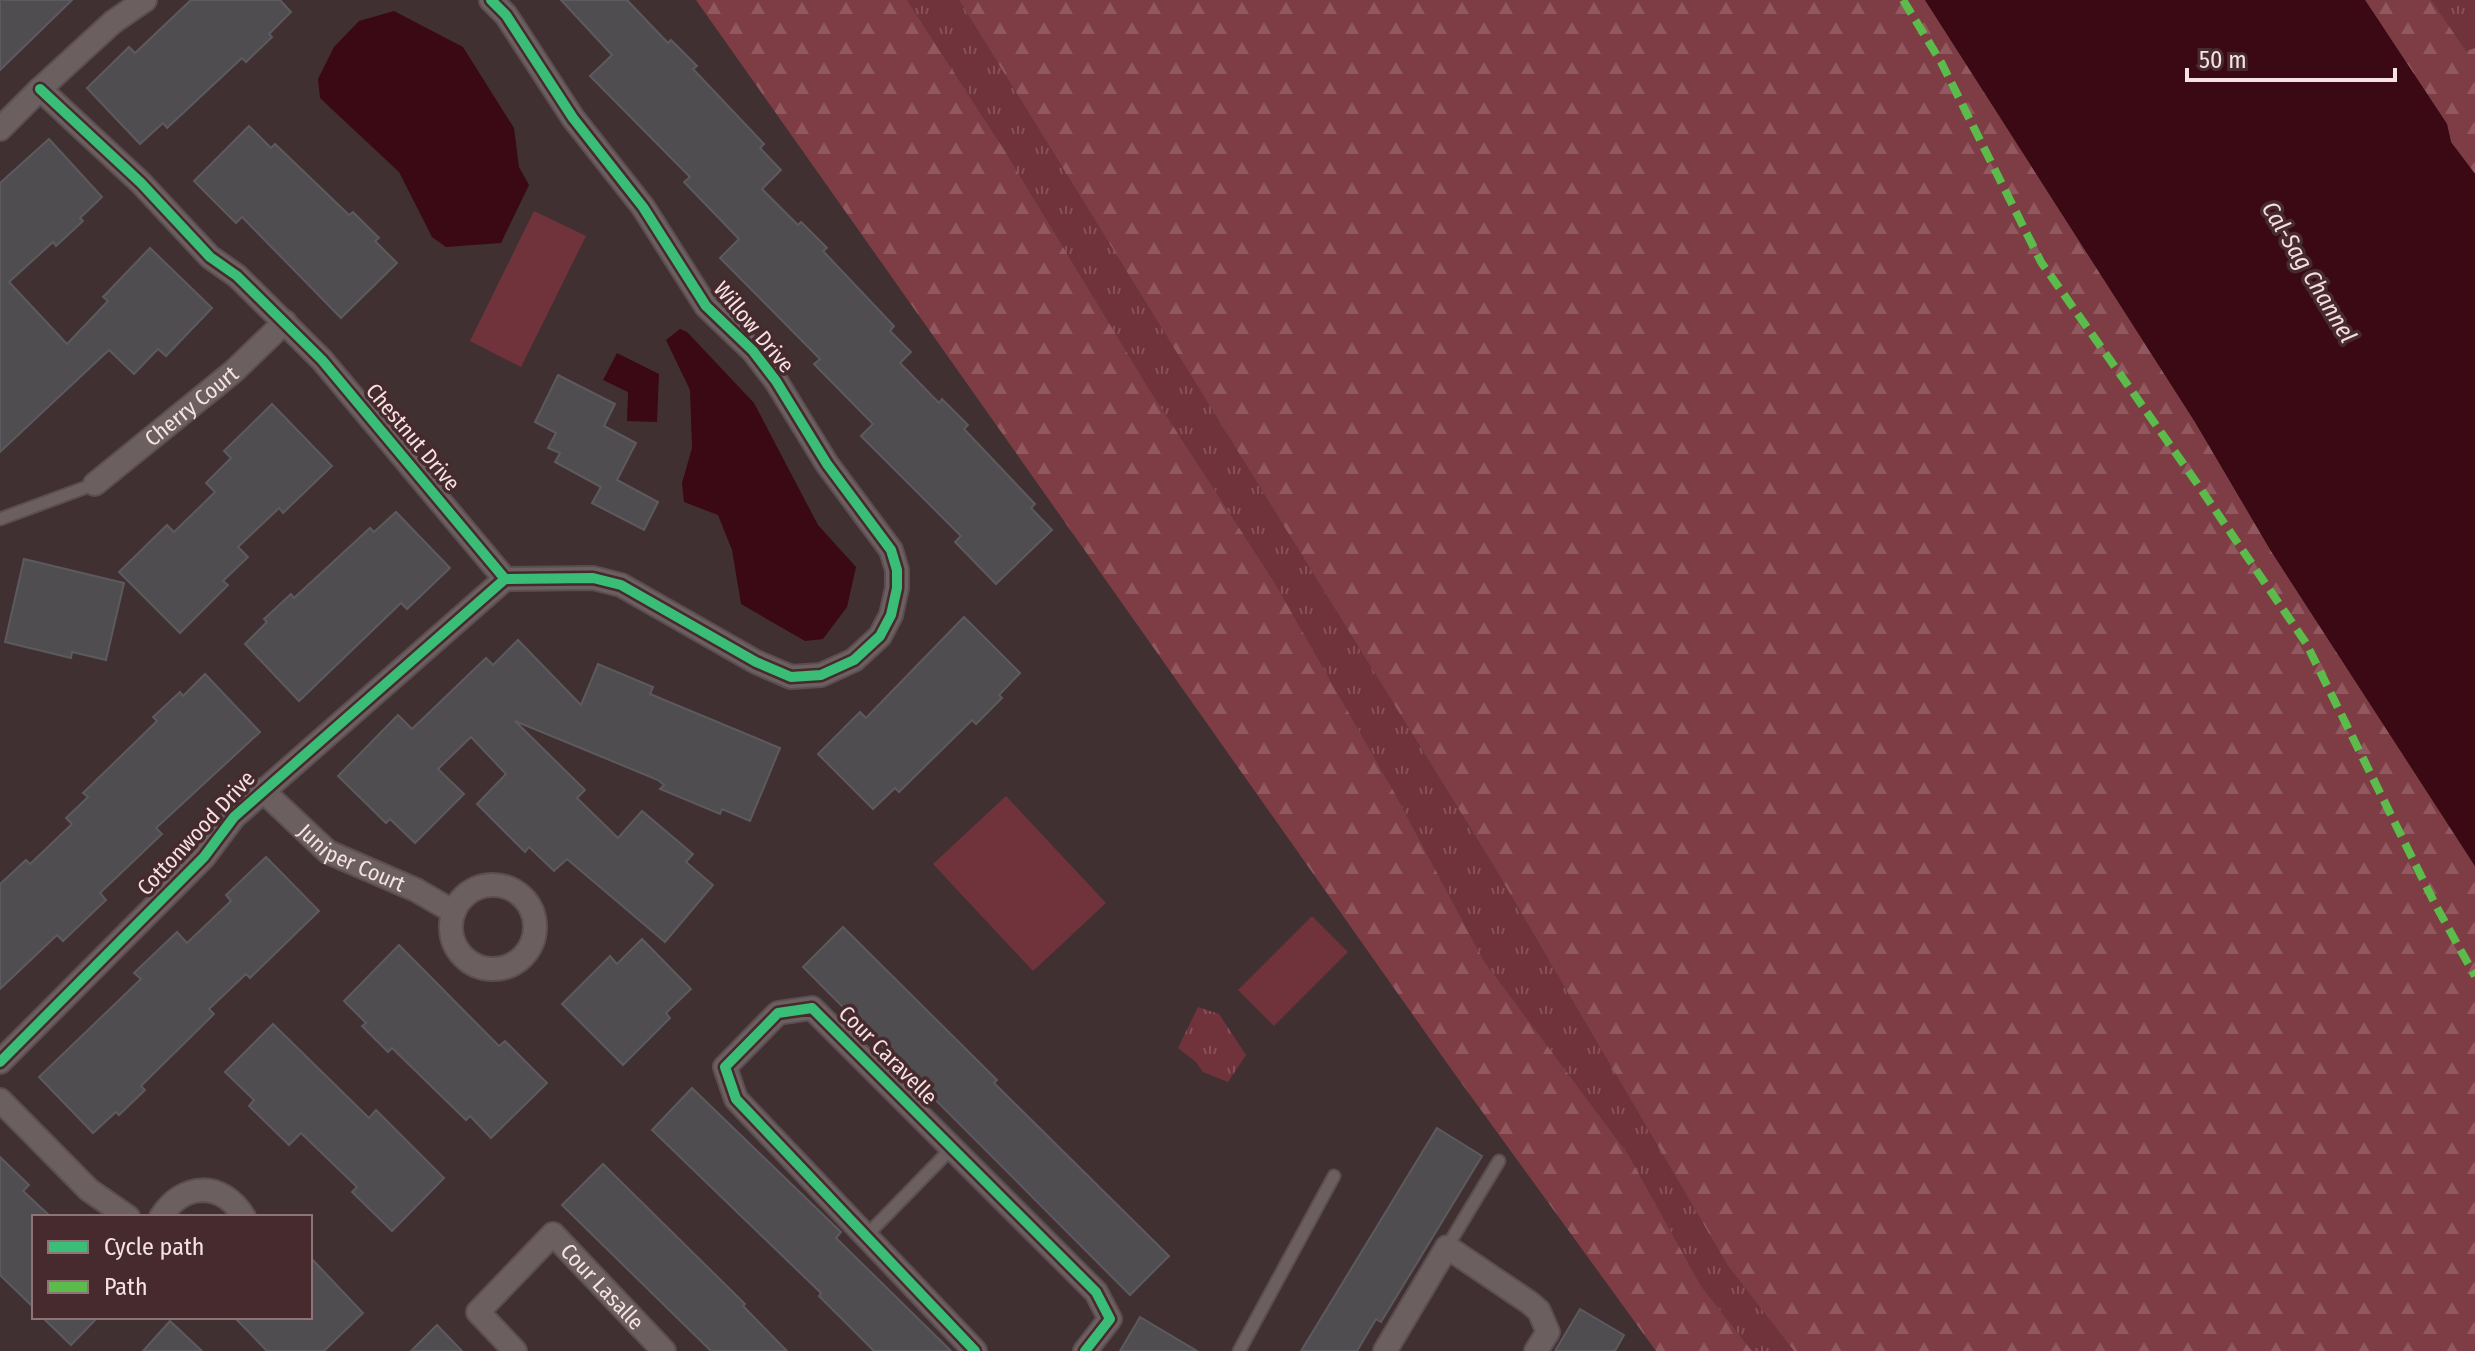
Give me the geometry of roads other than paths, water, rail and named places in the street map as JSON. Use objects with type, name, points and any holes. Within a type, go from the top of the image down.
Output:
[{"type":"street","points":[[0,129],[113,22],[145,0]]},
{"type":"street","name":"Willow Drive","points":[[491,0],[506,15],[573,118],[643,207],[706,306],[753,351],[776,381],[827,464],[891,550],[897,570],[891,615],[880,636],[854,660],[821,675],[791,677],[756,662],[621,585],[593,578],[505,579]]},
{"type":"street","name":"Chestnut Drive","points":[[40,89],[141,183],[210,257],[237,276],[322,360],[505,579]]},
{"type":"street","name":"Cherry Court","points":[[95,484],[234,371],[285,322]]},
{"type":"street","name":"Cottonwood Drive","points":[[0,1062],[204,857],[234,817],[262,790],[505,579]]},
{"type":"street","name":"Juniper Court","points":[[262,790],[328,852],[416,890],[454,912]]},
{"type":"street","name":"Cour Caravelle","points":[[975,1351],[736,1099],[725,1067],[778,1013],[812,1008],[1096,1292],[1110,1319],[1085,1351]]},
{"type":"street","points":[[0,1100],[89,1190],[125,1215]]},
{"type":"street","points":[[162,1215],[182,1195],[197,1190],[226,1196],[243,1215]]},
{"type":"street","name":"Cour Lasalle","points":[[515,1351],[478,1312],[553,1234],[664,1351]]},
{"type":"street","points":[[1385,1351],[1447,1247],[1539,1311],[1548,1332],[1536,1351]]},
{"type":"lane","points":[[0,519],[95,484]]},
{"type":"lane","points":[[866,1236],[952,1148]]},
{"type":"lane","points":[[1447,1247],[1499,1161]]},
{"type":"lane","points":[[1239,1351],[1334,1176]]},
{"type":"water","name":"Cal-Sag Channel","points":[[1925,0],[2365,0],[2447,124],[2451,142],[2475,174],[2475,866],[2271,551],[2195,422]]},
{"type":"water","points":[[394,11],[463,47],[514,128],[519,167],[529,185],[501,243],[446,247],[432,237],[399,172],[320,98],[318,79],[334,47],[359,21]]},
{"type":"water","points":[[680,329],[687,332],[754,403],[818,525],[856,567],[847,607],[823,639],[805,641],[741,604],[732,550],[718,515],[684,502],[682,483],[692,448],[690,390],[666,340]]},
{"type":"water","points":[[617,353],[659,374],[657,422],[627,421],[628,392],[603,380]]}]
